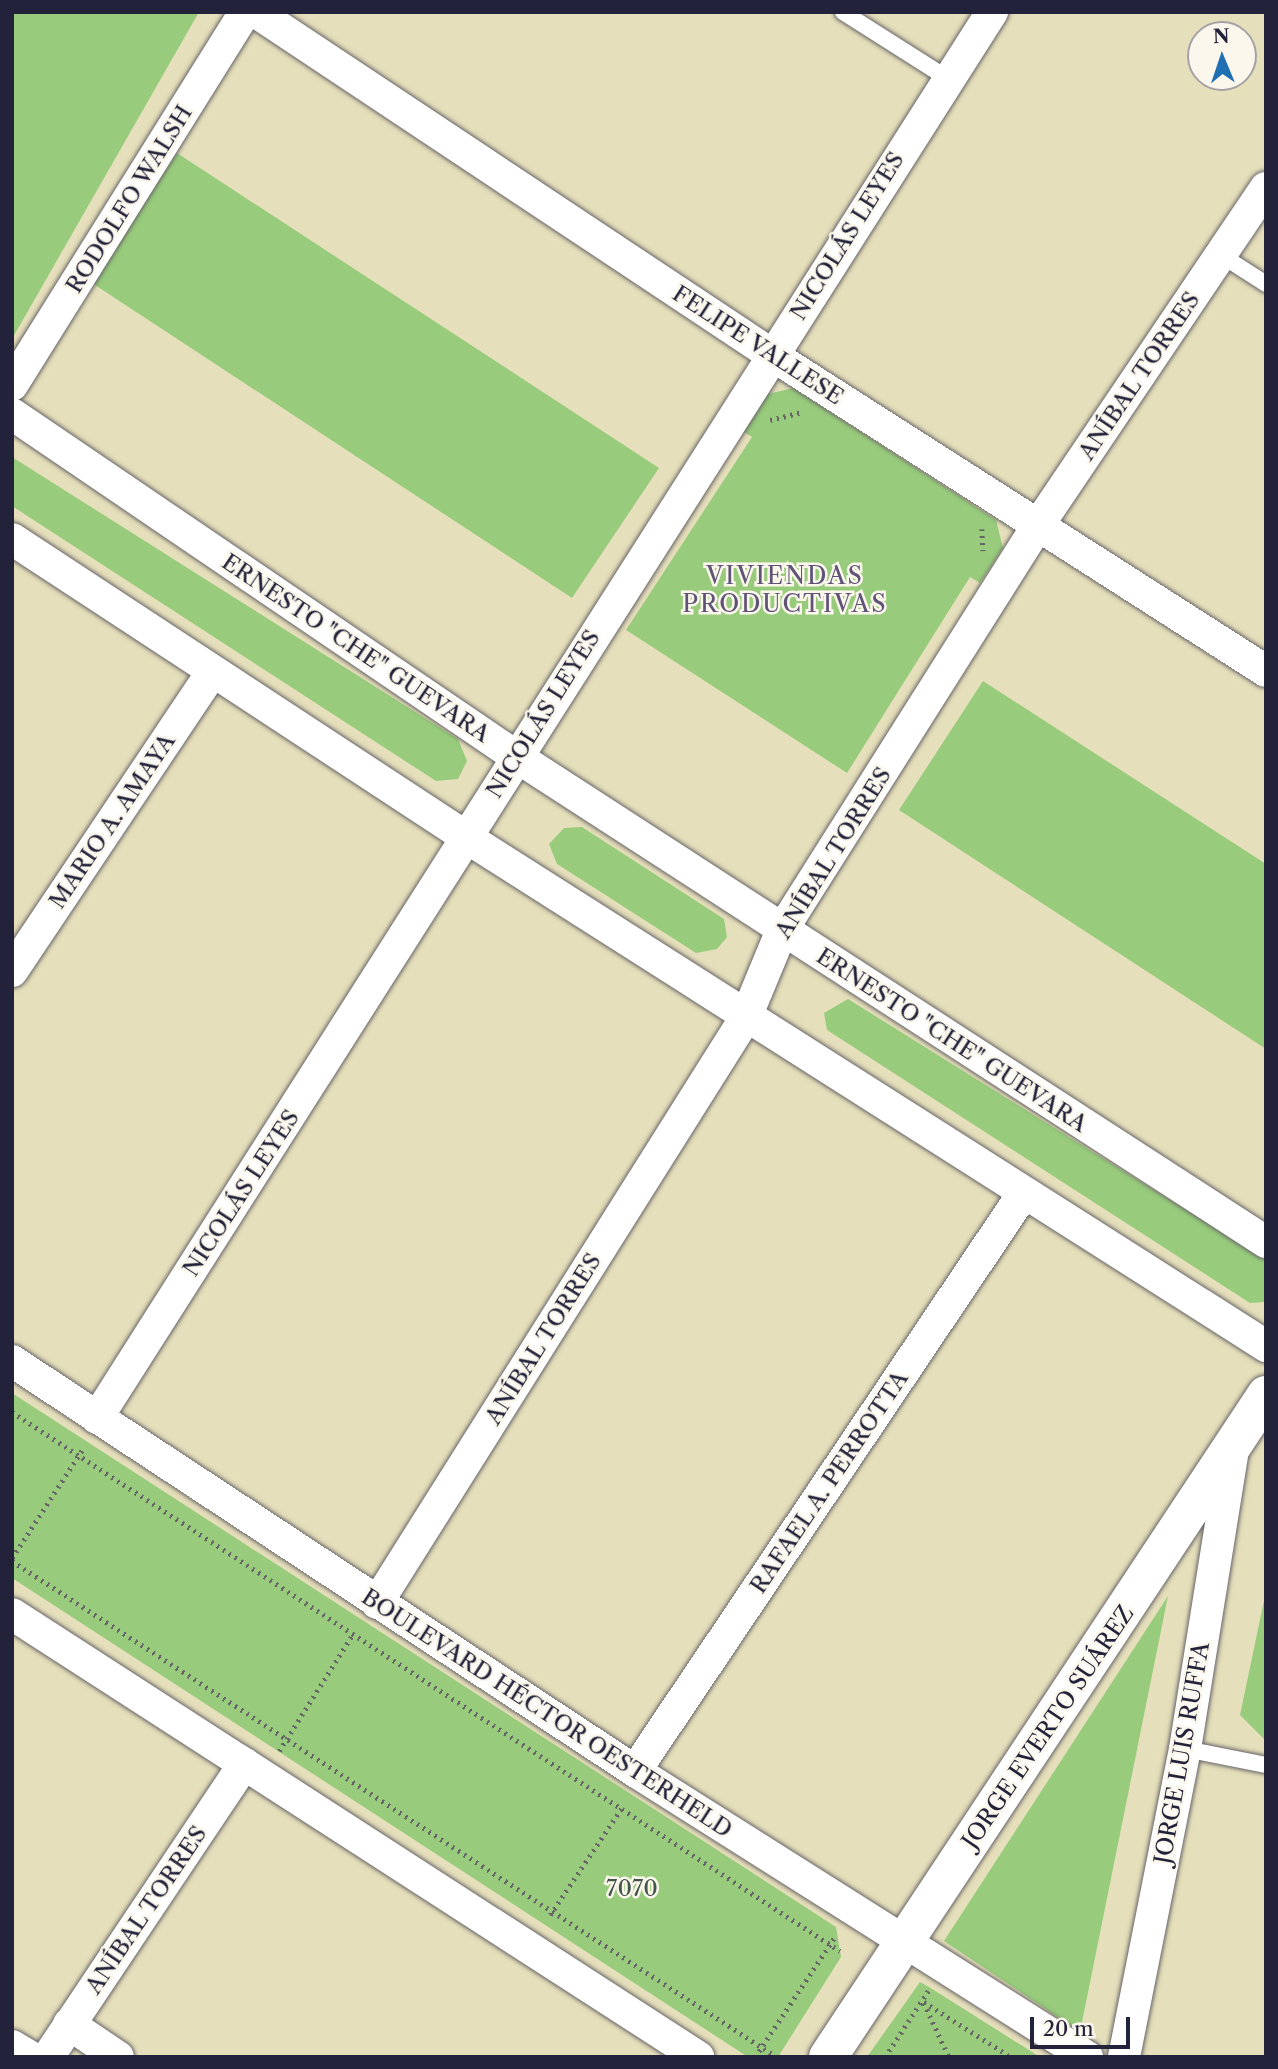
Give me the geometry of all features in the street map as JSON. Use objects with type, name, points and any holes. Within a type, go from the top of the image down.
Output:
[{"type":"street","name":"RODOLFO WALSH","points":[[12,385],[245,12]]},
{"type":"street","name":"FELIPE VALLESE","points":[[256,12],[772,355],[1266,671]]},
{"type":"street","name":"NICOLÁS LEYES","points":[[92,1430],[469,839],[514,755],[947,78],[992,12]]},
{"type":"street","name":"ANÍBAL TORRES","points":[[377,1603],[746,1017],[782,930],[1037,527],[1266,188]]},
{"type":"street","name":"ERNESTO \"CHE\" GUEVARA","points":[[12,414],[514,755],[1266,1242]]},
{"type":"street","points":[[12,539],[469,839],[1023,1194],[1266,1346]]},
{"type":"street","name":"MARIO A. AMAYA","points":[[12,971],[212,672]]},
{"type":"street","name":"RAFAEL A. PERROTTA","points":[[635,1771],[1023,1194]]},
{"type":"street","name":"BOULEVARD HÉCTOR OESTERHELD","points":[[12,1361],[92,1430],[377,1603],[904,1944],[1087,2057]]},
{"type":"street","name":"JORGE EVERTO SUÁREZ","points":[[828,2057],[1266,1395]]},
{"type":"street","name":"JORGE LUIS RUFFA","points":[[1124,2057],[1185,1749],[1233,1448]]},
{"type":"street","points":[[12,1614],[698,2057]]},
{"type":"street","name":"ANÍBAL TORRES","points":[[48,2057],[243,1764]]},
{"type":"street","points":[[69,2024],[117,2057]]},
{"type":"street","points":[[12,2046],[30,2057]]},
{"type":"lane","points":[[843,12],[947,78]]},
{"type":"lane","points":[[1221,255],[1266,284]]},
{"type":"lane","points":[[1185,1749],[1266,1765]]},
{"type":"path","points":[[763,422],[804,412],[815,419]]},
{"type":"path","points":[[972,522],[983,530],[983,555]]},
{"type":"path","points":[[12,1412],[840,1951]]},
{"type":"path","points":[[92,1430],[12,1559],[551,1913],[776,2057]]},
{"type":"path","points":[[279,1752],[358,1627]]},
{"type":"path","points":[[544,1924],[626,1801]]},
{"type":"path","points":[[755,2057],[837,1933]]},
{"type":"path","points":[[885,2057],[923,2002],[929,1987]]},
{"type":"path","points":[[923,2002],[949,2057]]},
{"type":"path","points":[[923,2002],[1011,2057]]},
{"type":"green space","points":[[12,12],[199,12],[12,339]]},
{"type":"green space","points":[[177,153],[659,468],[572,598],[92,283]]},
{"type":"green space","points":[[793,388],[996,520],[1003,548],[980,583],[970,577],[847,773],[626,630],[752,437],[741,430],[768,394]]},
{"type":"green space","points":[[12,457],[458,739],[467,761],[458,779],[436,781],[12,506]]},
{"type":"green space","points":[[983,681],[1266,864],[1266,1049],[899,810]]},
{"type":"green space","points":[[582,827],[724,919],[727,937],[717,949],[696,953],[557,864],[549,844],[564,828]]},
{"type":"green space","points":[[848,999],[1266,1260],[1266,1302],[1250,1303],[827,1030],[824,1013]]},
{"type":"green space","name":"7070","points":[[12,1393],[836,1927],[841,1957],[778,2057],[748,2057],[12,1578]]},
{"type":"green space","points":[[1266,1591],[1266,1741],[1240,1715]]},
{"type":"green space","points":[[1168,1596],[1080,2032],[944,1941]]},
{"type":"green space","points":[[920,1982],[929,1987],[1040,2057],[867,2057]]},
{"type":"district","name":"VIVIENDAS PRODUCTIVAS","points":[[785,590]]}]
